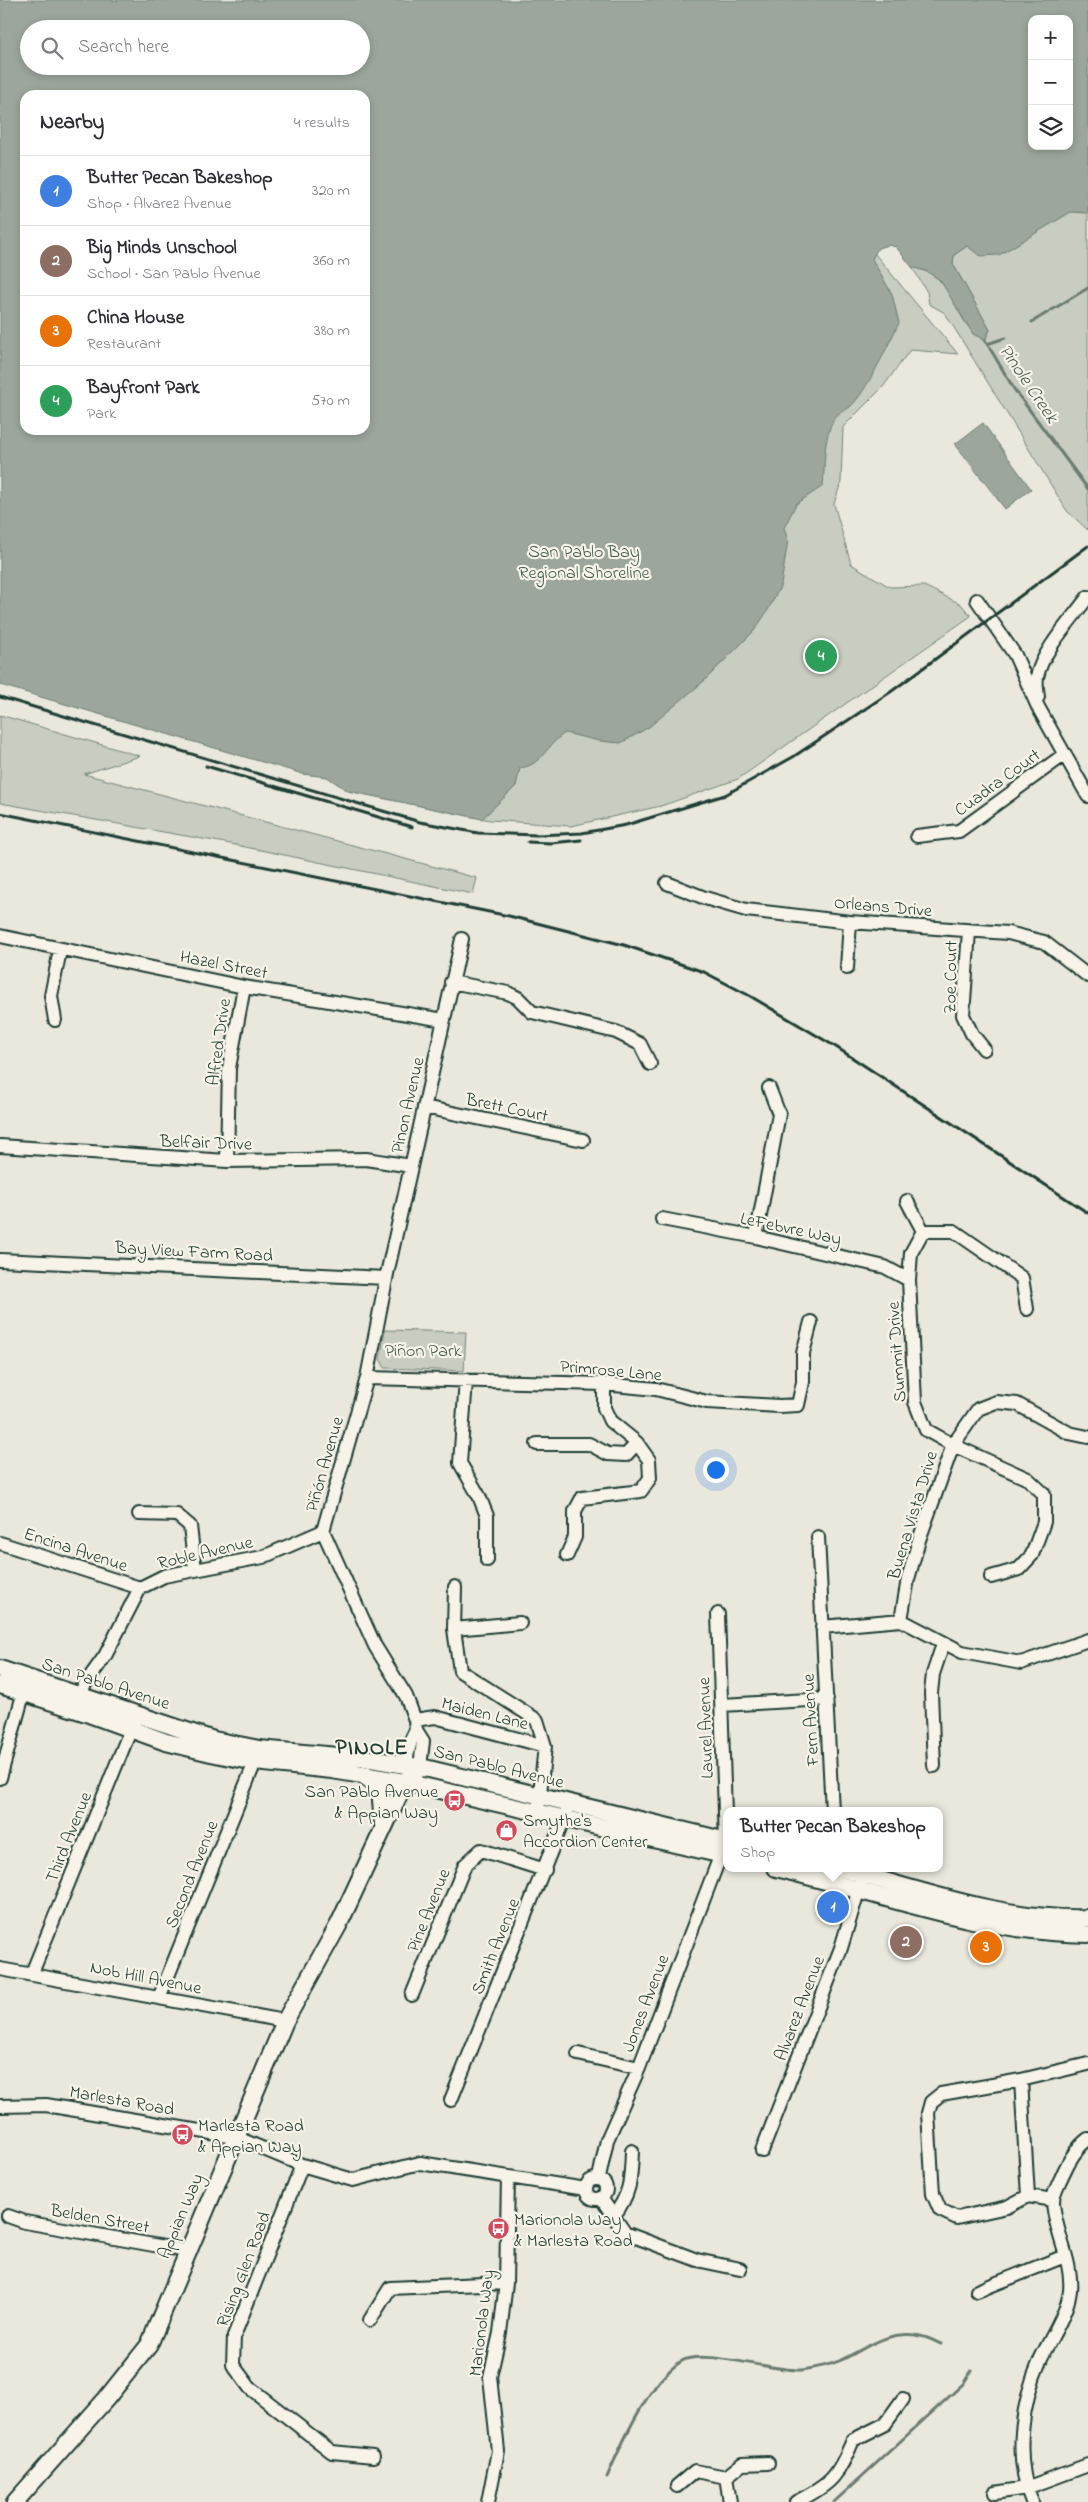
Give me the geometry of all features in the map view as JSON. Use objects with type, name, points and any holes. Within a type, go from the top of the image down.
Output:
[{"type":"main road","name":"San Pablo Avenue","points":[[0,1670],[25,1685],[134,1722],[259,1749],[342,1756],[412,1766],[540,1795],[566,1811]]},
{"type":"main road","name":"San Pablo Avenue","points":[[0,1685],[25,1685]]},
{"type":"main road","name":"San Pablo Avenue","points":[[134,1722],[166,1742],[255,1762],[360,1774],[405,1782],[537,1812],[566,1811],[723,1849]]},
{"type":"main road","name":"Appian Way","points":[[15,2502],[106,2398],[149,2345],[285,2021],[339,1924],[412,1766]]},
{"type":"main road","points":[[360,1774],[376,1782],[380,1787],[383,1829]]},
{"type":"main road","points":[[833,1872],[861,1882],[908,1904],[988,1923],[1032,1931],[1088,1934]]},
{"type":"main road","points":[[861,1882],[992,1909],[1061,1919],[1088,1918]]},
{"type":"street","points":[[1038,707],[1037,679],[1040,667],[1056,641],[1088,597]]},
{"type":"street","points":[[976,600],[1015,655],[1038,707],[1088,796]]},
{"type":"street","name":"Cuadra Court","points":[[917,836],[959,831],[1065,754]]},
{"type":"street","name":"Orleans Drive","points":[[667,883],[705,898],[746,910],[850,922],[1008,933],[1044,942],[1088,976]]},
{"type":"street","points":[[847,968],[850,922]]},
{"type":"street","name":"Zoe Court","points":[[969,931],[963,1015],[972,1034],[984,1049]]},
{"type":"street","name":"Hazel Street","points":[[0,936],[244,987],[444,1020]]},
{"type":"street","name":"Pinon Avenue","points":[[386,1278],[462,939]]},
{"type":"street","points":[[54,1020],[51,996],[60,950]]},
{"type":"street","points":[[451,982],[508,993],[518,998],[532,1012],[616,1032],[640,1044],[650,1064]]},
{"type":"street","name":"Alfred Drive","points":[[227,1161],[229,1068],[244,987]]},
{"type":"street","points":[[756,1237],[779,1114],[769,1088]]},
{"type":"street","name":"Brett Court","points":[[424,1107],[583,1140]]},
{"type":"street","name":"Belfair Drive","points":[[0,1146],[227,1161],[366,1159],[411,1166]]},
{"type":"street","points":[[907,1201],[923,1231],[954,1230],[1022,1278],[1027,1309]]},
{"type":"street","name":"LeFebvre Way","points":[[662,1219],[756,1237],[885,1267],[909,1280]]},
{"type":"street","name":"Summit Drive","points":[[923,1231],[911,1253],[909,1280],[915,1402],[926,1430],[953,1446],[1028,1479],[1044,1494],[1044,1522],[1032,1555],[1019,1568],[991,1577]]},
{"type":"street","name":"Bay View Farm Road","points":[[0,1260],[386,1278]]},
{"type":"street","name":"Piñón Avenue","points":[[386,1278],[367,1378],[323,1531],[375,1646],[406,1696],[423,1742],[412,1766]]},
{"type":"street","name":"Primrose Lane","points":[[367,1378],[604,1384],[656,1389],[707,1402],[780,1406],[798,1405],[802,1382],[803,1353],[811,1322]]},
{"type":"street","points":[[466,1380],[460,1463],[479,1496],[487,1516],[486,1560]]},
{"type":"street","points":[[567,1555],[575,1536],[575,1511],[582,1498],[640,1491],[650,1478],[649,1460],[637,1443],[610,1421],[604,1408],[604,1384]]},
{"type":"street","name":"Buena Vista Drive","points":[[902,1620],[908,1579],[919,1540],[953,1446],[978,1409],[996,1402],[1017,1404],[1069,1434],[1088,1437]]},
{"type":"street","points":[[537,1444],[589,1444],[608,1454],[626,1455],[637,1443]]},
{"type":"street","points":[[139,1514],[177,1515],[190,1526],[195,1570]]},
{"type":"street","name":"Roble Avenue","points":[[76,1702],[105,1656],[140,1588],[164,1576],[262,1557],[323,1531]]},
{"type":"street","name":"Fern Avenue","points":[[818,1537],[832,1807]]},
{"type":"street","name":"Encina Avenue","points":[[0,1543],[140,1588]]},
{"type":"street","name":"Maiden Lane","points":[[455,1587],[454,1629],[460,1671],[536,1720],[545,1746],[537,1812]]},
{"type":"street","name":"Laurel Avenue","points":[[718,1614],[724,1807]]},
{"type":"street","points":[[822,1627],[902,1620],[943,1644],[962,1652],[1021,1663],[1088,1640]]},
{"type":"street","points":[[454,1629],[520,1623]]},
{"type":"street","points":[[934,1766],[931,1693],[933,1674],[943,1644]]},
{"type":"street","points":[[0,1778],[25,1685]]},
{"type":"street","points":[[722,1705],[826,1699]]},
{"type":"street","name":"Maiden Lane","points":[[416,1725],[435,1717],[545,1746]]},
{"type":"street","name":"Third Avenue","points":[[32,1974],[134,1722]]},
{"type":"street","name":"Second Avenue","points":[[159,1998],[255,1762]]},
{"type":"street","name":"Smith Avenue","points":[[451,2100],[545,1870],[566,1811]]},
{"type":"street","name":"Pine Avenue","points":[[412,1995],[465,1865],[481,1850],[545,1870]]},
{"type":"street","name":"Jones Avenue","points":[[599,2178],[607,2140],[639,2068],[723,1854]]},
{"type":"street","name":"Alvarez Avenue","points":[[762,2152],[840,1948],[861,1882]]},
{"type":"street","name":"Nob Hill Avenue","points":[[0,1969],[285,2021]]},
{"type":"street","points":[[578,2054],[639,2068]]},
{"type":"street","points":[[1053,2200],[1028,2196],[1007,2207],[957,2218],[940,2210],[933,2194],[928,2113],[931,2102],[941,2094],[1021,2080],[1088,2064]]},
{"type":"street","points":[[1021,2080],[1028,2196]]},
{"type":"street","name":"Marlesta Road","points":[[0,2106],[46,2105],[235,2137],[302,2165],[353,2180],[420,2163],[586,2189]]},
{"type":"street","points":[[1032,2502],[1026,2488],[1021,2444],[1027,2395],[1070,2291],[1066,2256],[1053,2200],[1078,2146],[1088,2139]]},
{"type":"street","points":[[613,2217],[626,2200],[630,2186],[632,2151]]},
{"type":"street","name":"Rising Glen Road","points":[[302,2165],[234,2336],[233,2365],[250,2388],[332,2452],[372,2456]]},
{"type":"street","name":"Marionola Way","points":[[488,2502],[498,2451],[490,2377],[500,2333],[506,2283],[508,2177]]},
{"type":"street","points":[[599,2178],[607,2187],[605,2194],[601,2198],[591,2197],[586,2189],[590,2181],[599,2178]]},
{"type":"street","points":[[601,2198],[625,2233],[696,2260],[740,2270]]},
{"type":"street","name":"Belden Street","points":[[8,2216],[25,2222],[187,2251]]},
{"type":"street","points":[[977,2291],[1066,2256]]},
{"type":"street","points":[[370,2320],[390,2288],[506,2283]]},
{"type":"street","points":[[796,2502],[820,2490],[841,2469],[853,2440],[885,2424],[903,2399]]},
{"type":"street","points":[[726,2477],[742,2464],[768,2463]]},
{"type":"street","points":[[995,2493],[1026,2488],[1087,2468]]},
{"type":"street","points":[[677,2486],[695,2471],[726,2477]]},
{"type":"street","points":[[726,2477],[730,2502]]},
{"type":"green space","points":[[854,0],[1088,0],[1088,530],[1067,511],[945,313],[929,304],[927,292],[912,267],[931,274],[940,281],[970,329],[985,340],[990,330],[953,264],[954,255],[967,246]]},
{"type":"green space","name":"San Pablo Bay Regional Shoreline","points":[[875,254],[958,354],[910,350],[883,387],[843,427],[841,482],[834,504],[851,564],[890,587],[924,586],[961,604],[971,616],[738,779],[661,806],[571,826],[490,820],[348,791],[327,776],[303,774],[364,435],[370,435],[370,428]]},
{"type":"green space","points":[[0,715],[140,756],[84,774],[477,878],[473,894],[231,844],[0,803]]},
{"type":"green space","name":"Piñon Park","points":[[385,1330],[466,1332],[464,1371],[385,1368],[380,1359]]},
{"type":"shaded area","points":[[0,0],[1088,0],[1088,213],[1071,212],[999,255],[980,256],[967,246],[954,255],[953,264],[990,330],[985,340],[973,334],[940,280],[926,271],[912,267],[896,247],[888,245],[878,248],[872,259],[892,294],[899,323],[863,391],[850,407],[838,414],[833,421],[826,444],[823,486],[796,504],[784,528],[788,540],[781,585],[754,631],[704,681],[649,727],[621,743],[599,741],[565,733],[534,763],[520,768],[516,786],[482,819],[348,791],[327,777],[303,774],[0,685]]},
{"type":"shaded area","points":[[983,423],[1031,489],[1005,509],[955,444]]},
{"type":"waterway","points":[[1032,322],[1088,288]]},
{"type":"waterway","points":[[987,344],[1005,338]]},
{"type":"waterway","name":"Pinole Creek","points":[[985,340],[1014,389],[1088,489]]},
{"type":"waterway","points":[[607,2477],[629,2430],[648,2397],[658,2383],[682,2361],[705,2357],[775,2368],[802,2370],[835,2363],[878,2341],[898,2335],[928,2338],[941,2344]]},
{"type":"waterway","points":[[834,2502],[963,2384],[972,2370]]},
{"type":"railway","points":[[0,697],[420,822],[478,833],[537,835],[582,833],[626,825],[725,795],[793,757],[892,691],[1088,546]]},
{"type":"railway","points":[[206,766],[412,827]]},
{"type":"railway","points":[[0,813],[509,916],[624,945],[704,972],[750,996],[836,1047],[1088,1213]]},
{"type":"railway","points":[[528,842],[551,843],[581,840]]},
{"type":"place","name":"Bayfront Park","points":[[821,656]]},
{"type":"place","name":"San Pablo Avenue & Appian Way","points":[[454,1801]]},
{"type":"place","name":"Smythe's Accordion Center","points":[[507,1830]]},
{"type":"place","name":"Butter Pecan Bakeshop","points":[[833,1907]]},
{"type":"place","name":"Big Minds Unschool","points":[[906,1942]]},
{"type":"place","name":"China House","points":[[986,1947]]},
{"type":"place","name":"Marlesta Road & Appian Way","points":[[182,2135]]},
{"type":"place","name":"Marionola Way & Marlesta Road","points":[[498,2229]]},
{"type":"district","name":"PINOLE","points":[[372,1746]]}]
